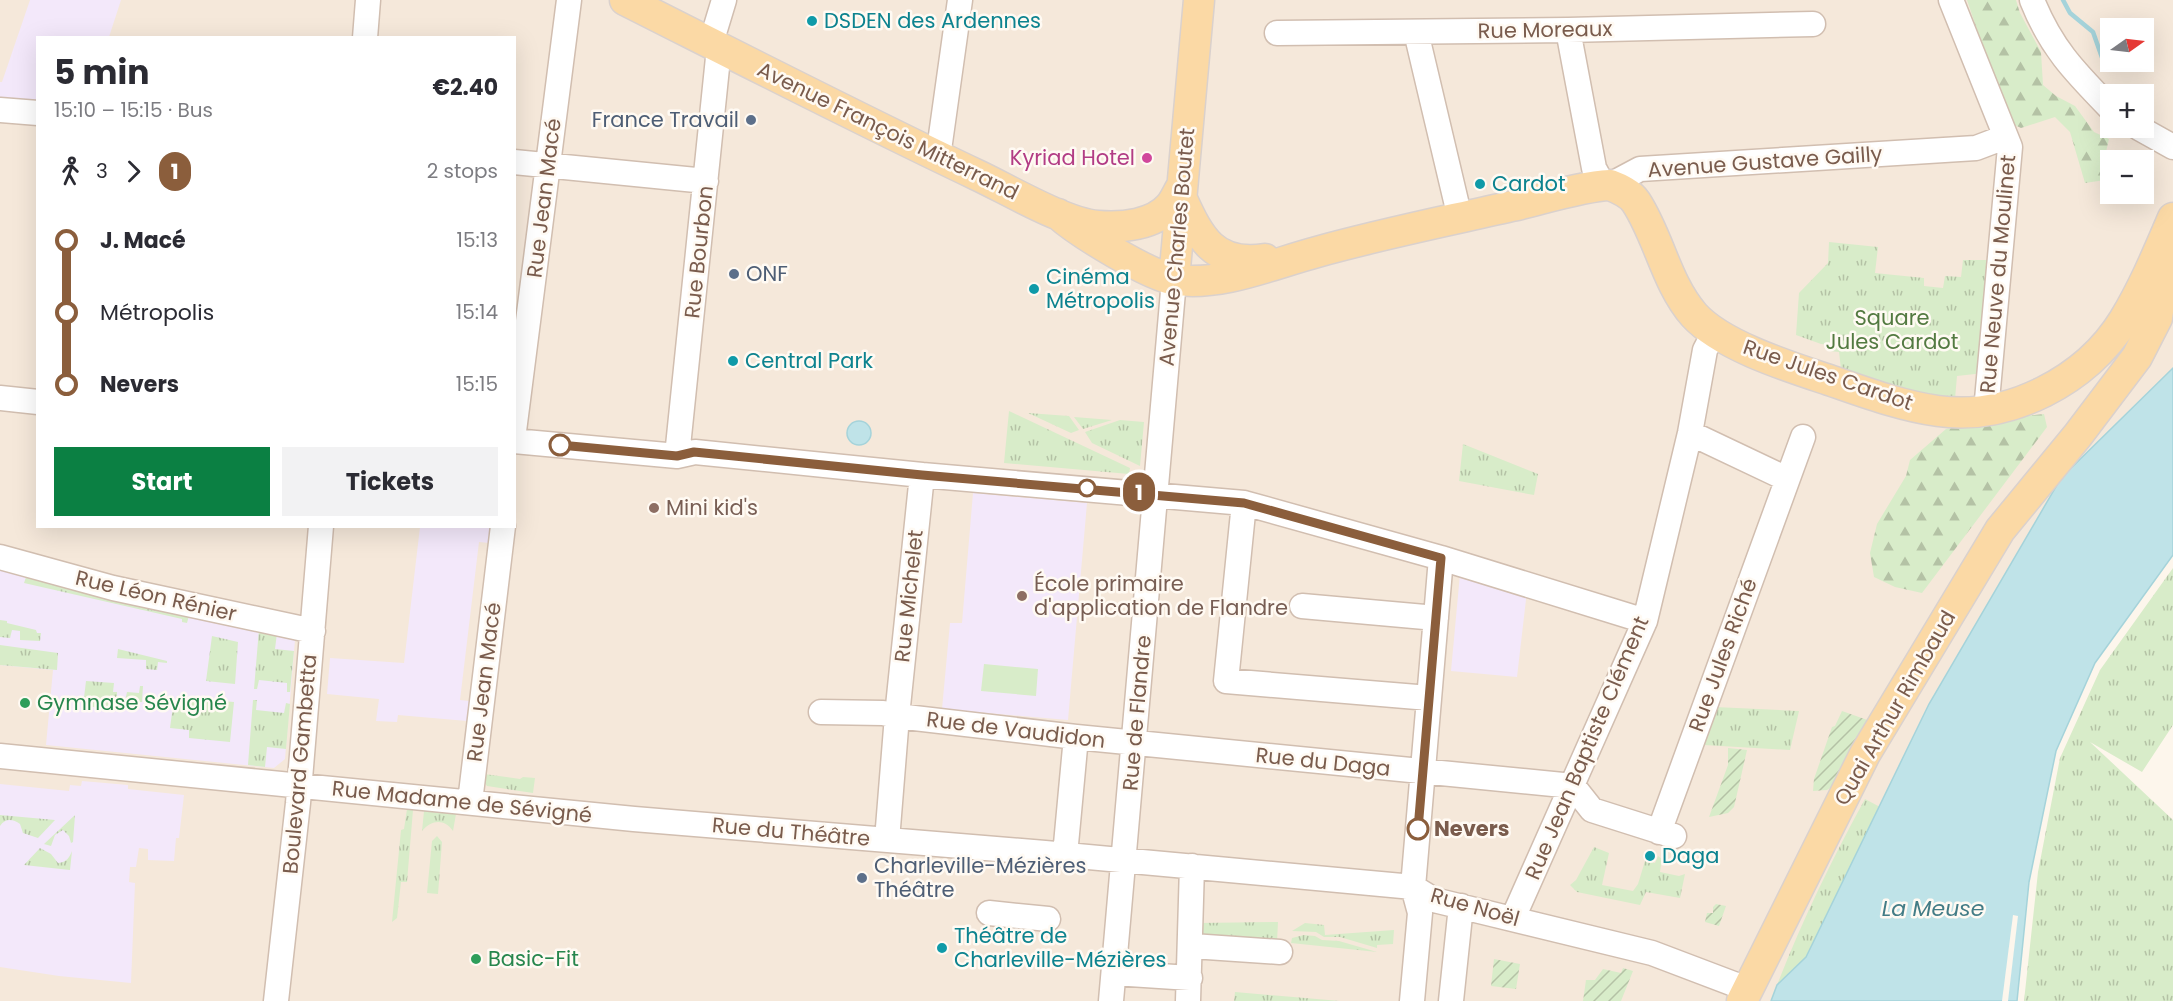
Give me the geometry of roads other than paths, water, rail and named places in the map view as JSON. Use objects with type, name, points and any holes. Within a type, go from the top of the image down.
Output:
[{"type":"main road","name":"Avenue François Mitterrand","points":[[626,0],[938,157],[1058,214]]},
{"type":"main road","name":"Avenue Charles Boutet","points":[[1174,280],[1199,0]]},
{"type":"main road","name":"Avenue Gustave Gailly","points":[[1319,251],[1606,185]]},
{"type":"main road","name":"Rue Jules Cardot","points":[[1606,185],[1622,189],[1635,201],[1676,286],[1695,315],[1728,340],[1788,366],[1875,396],[1937,411],[1960,413],[1986,411],[2016,404],[2045,392],[2079,369],[2116,332],[2168,318]]},
{"type":"main road","points":[[1058,214],[1096,226],[1119,227],[1142,223],[1159,215],[1170,206],[1181,191]]},
{"type":"main road","points":[[1181,191],[1197,233],[1215,251],[1233,259],[1257,261],[1319,251]]},
{"type":"main road","points":[[1058,214],[1069,225],[1123,257],[1174,280],[1202,281],[1241,274],[1319,251]]},
{"type":"main road","points":[[2116,332],[2150,273],[2173,218]]},
{"type":"main road","name":"Quai Arthur Rimbaud","points":[[1744,995],[1865,754],[2000,530],[2078,435],[2168,318],[2173,218]]},
{"type":"street","points":[[365,36],[368,0]]},
{"type":"street","name":"Rue Jean Macé","points":[[516,415],[569,0]]},
{"type":"street","name":"Rue Bourbon","points":[[677,456],[706,181],[715,46],[724,0]]},
{"type":"street","points":[[938,157],[960,0]]},
{"type":"street","name":"Rue Neuve du Moulinet","points":[[1951,0],[2010,147],[1986,411]]},
{"type":"street","points":[[2032,0],[2055,47],[2100,98]]},
{"type":"street","name":"Rue Moreaux","points":[[1277,33],[1568,30],[1813,24]]},
{"type":"street","points":[[1568,30],[1594,168],[1606,185]]},
{"type":"street","points":[[1416,32],[1460,218]]},
{"type":"street","points":[[0,110],[36,113]]},
{"type":"street","points":[[2154,136],[2173,147]]},
{"type":"street","name":"Avenue Gustave Gailly","points":[[1606,185],[1640,169],[1976,148],[2005,137]]},
{"type":"street","points":[[516,162],[706,181]]},
{"type":"street","name":"Avenue Charles Boutet","points":[[1156,494],[1174,280]]},
{"type":"street","name":"Rue Jean Baptiste Clément","points":[[1513,918],[1645,621],[1690,433],[1705,350],[1715,331]]},
{"type":"street","points":[[0,398],[36,402]]},
{"type":"street","points":[[1690,433],[1787,479]]},
{"type":"street","name":"Rue Jules Riché","points":[[1573,786],[1592,810],[1667,834],[1803,437]]},
{"type":"street","points":[[516,441],[677,456],[694,452],[922,475],[1244,503],[1441,558],[1645,621]]},
{"type":"street","name":"Rue Michelet","points":[[887,840],[897,716],[922,475]]},
{"type":"street","name":"Rue de Flandre","points":[[1111,1001],[1156,494]]},
{"type":"street","points":[[1244,503],[1226,681],[1429,698]]},
{"type":"street","name":"Boulevard Gambetta","points":[[276,1001],[300,785],[321,528]]},
{"type":"street","name":"Rue Jean Macé","points":[[470,802],[503,528]]},
{"type":"street","points":[[1412,1001],[1420,913],[1413,887],[1441,558]]},
{"type":"street","name":"Rue Léon Rénier","points":[[9,560],[113,588],[313,631]]},
{"type":"street","points":[[1302,606],[1436,618]]},
{"type":"street","points":[[821,711],[883,712],[897,716]]},
{"type":"street","name":"Rue de Vaudidon","points":[[897,716],[1135,743]]},
{"type":"street","points":[[1065,855],[1076,737]]},
{"type":"street","name":"Rue du Daga","points":[[1135,743],[1573,786]]},
{"type":"street","name":"Rue Madame de Sévigné","points":[[0,756],[638,819]]},
{"type":"street","name":"Rue du Théâtre","points":[[638,819],[1125,860]]},
{"type":"street","name":"Rue Noël","points":[[1125,860],[1413,887],[1434,900],[1652,953],[1744,995]]},
{"type":"street","points":[[1114,973],[1189,989],[1192,946],[1192,866]]},
{"type":"street","points":[[1451,1001],[1461,906]]},
{"type":"street","points":[[989,913],[1048,919]]},
{"type":"street","points":[[1192,946],[1280,952]]},
{"type":"water","name":"La Meuse","points":[[2173,368],[2173,555],[2095,663],[2056,751],[2029,882],[2017,1001],[1771,1001],[1777,985],[1806,957],[1929,704],[2061,478]]},
{"type":"water","points":[[859,421],[867,425],[871,433],[867,441],[859,445],[851,441],[847,433],[851,425]]},
{"type":"waterway","points":[[2063,0],[2070,13],[2093,32],[2100,52]]},
{"type":"place","name":"DSDEN des Ardennes","points":[[812,21]]},
{"type":"place","name":"France Travail","points":[[751,120]]},
{"type":"place","name":"Kyriad Hotel","points":[[1147,158]]},
{"type":"place","name":"Cardot","points":[[1480,184]]},
{"type":"place","name":"ONF","points":[[734,274]]},
{"type":"place","name":"Cinéma Métropolis","points":[[1034,289]]},
{"type":"place","name":"Central Park","points":[[733,361]]},
{"type":"place","name":"Mini kid's","points":[[654,508]]},
{"type":"place","name":"École primaire d'application de Flandre","points":[[1022,596]]},
{"type":"place","name":"Gymnase Sévigné","points":[[25,703]]},
{"type":"place","name":"Nevers","points":[[1418,829]]},
{"type":"place","name":"Daga","points":[[1650,856]]},
{"type":"place","name":"Charleville-Mézières Théâtre","points":[[862,878]]},
{"type":"place","name":"Théâtre de Charleville-Mézières","points":[[942,948]]},
{"type":"place","name":"Basic-Fit","points":[[476,959]]},
{"type":"park label","name":"Square Jules Cardot","points":[[1892,330]]}]
